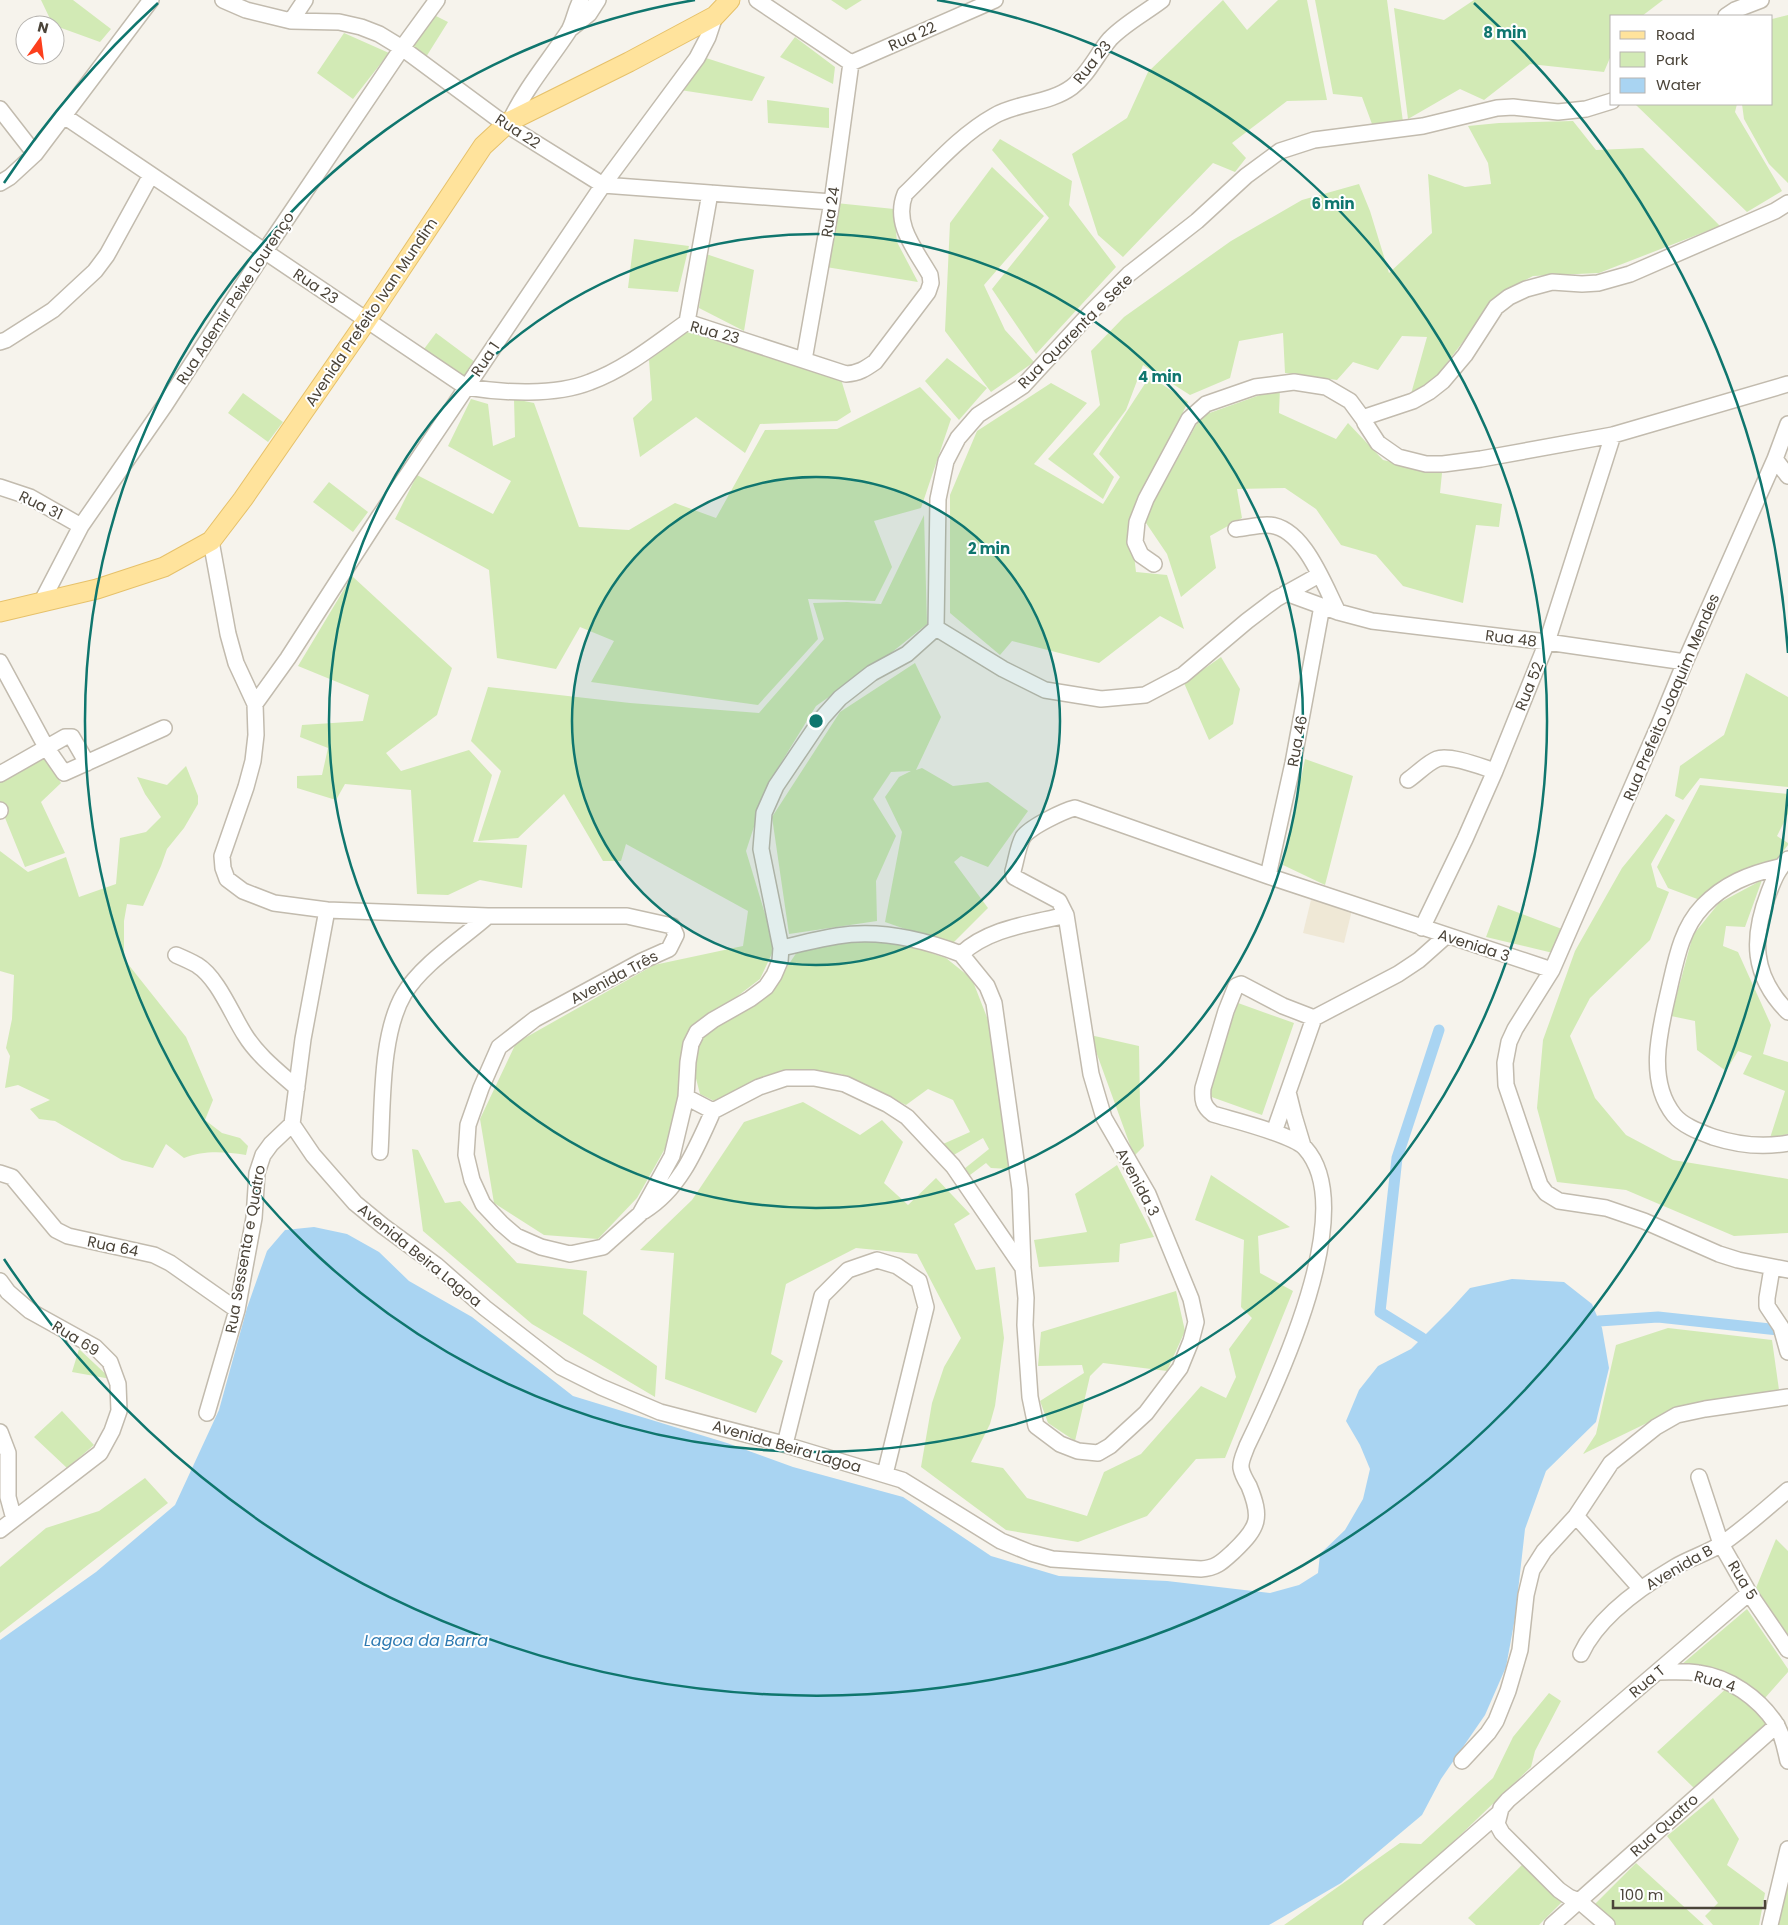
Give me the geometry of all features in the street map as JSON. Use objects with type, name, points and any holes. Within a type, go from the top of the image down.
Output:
[{"type":"main road","name":"Avenida Prefeito Ivan Mundim","points":[[5,608],[97,589],[164,567],[210,541],[243,500],[367,320],[483,146],[508,123],[715,16],[730,0]]},
{"type":"street","points":[[0,183],[10,177],[35,154],[151,0]]},
{"type":"street","name":"Rua 22","points":[[223,0],[246,10],[290,21],[339,22],[361,27],[378,34],[402,48],[508,123],[603,185],[832,202]]},
{"type":"street","points":[[290,21],[305,0]]},
{"type":"street","name":"Rua Ademir Peixe Lourenço","points":[[42,601],[81,526],[165,405],[265,251],[402,48],[437,0]]},
{"type":"street","points":[[570,30],[573,16],[582,0]]},
{"type":"street","points":[[508,123],[537,75],[570,30],[589,14],[598,0]]},
{"type":"street","points":[[757,0],[851,63]]},
{"type":"street","name":"Rua 22","points":[[851,63],[995,0]]},
{"type":"street","name":"Rua 23","points":[[64,116],[466,387],[492,391],[557,390],[590,382],[630,362],[687,322],[846,374],[855,374],[875,362],[928,292],[931,284],[930,275],[903,228],[901,205],[904,194],[969,133],[995,115],[1055,97],[1073,86],[1120,30],[1162,0]]},
{"type":"street","points":[[1728,15],[1761,0]]},
{"type":"street","name":"Rua 1","points":[[255,704],[288,658],[339,577],[603,185],[697,58],[708,37],[715,16]]},
{"type":"street","name":"Rua 24","points":[[804,360],[832,202],[851,63]]},
{"type":"street","points":[[537,75],[540,87],[548,102]]},
{"type":"street","name":"Rua Quarenta e Sete","points":[[936,628],[938,499],[946,461],[958,438],[978,415],[1023,386],[1129,274],[1197,220],[1246,176],[1280,151],[1314,140],[1424,126],[1497,108],[1513,107],[1558,112],[1586,109],[1610,102]]},
{"type":"street","points":[[0,109],[35,154]]},
{"type":"street","points":[[0,342],[53,310],[95,271],[107,255],[151,175]]},
{"type":"street","points":[[687,322],[710,193]]},
{"type":"street","points":[[1364,420],[1368,416],[1413,400],[1429,392],[1443,381],[1465,355],[1496,307],[1515,294],[1552,282],[1598,283],[1630,274],[1774,211],[1788,203]]},
{"type":"street","points":[[1154,564],[1140,555],[1135,542],[1137,522],[1146,499],[1189,419],[1206,404],[1255,387],[1294,382],[1326,387],[1350,401],[1378,443],[1387,450],[1398,457],[1426,464],[1481,459],[1613,435],[1788,384]]},
{"type":"street","name":"Rua Prefeito Joaquim Mendes","points":[[1788,424],[1775,459],[1552,970],[1509,1042],[1505,1063],[1506,1085],[1536,1176],[1546,1194],[1559,1201],[1606,1208],[1644,1221],[1719,1254],[1772,1268],[1788,1270]]},
{"type":"street","name":"Rua 52","points":[[1422,928],[1495,771],[1547,642],[1613,435]]},
{"type":"street","points":[[1775,459],[1788,476]]},
{"type":"street","name":"Rua 31","points":[[0,487],[30,497],[81,526]]},
{"type":"street","points":[[1236,529],[1268,525],[1284,529],[1301,543],[1338,612]]},
{"type":"street","points":[[210,541],[228,634],[236,663],[255,704],[256,735],[253,761],[222,856],[223,868],[228,879],[243,891],[274,903],[327,910],[303,1039],[292,1124]]},
{"type":"street","points":[[640,1214],[672,1156],[686,1097],[691,1044],[697,1032],[766,987],[780,961],[781,948],[761,849],[764,813],[776,786],[822,718],[840,698],[872,673],[907,654],[936,628],[1002,669],[1045,690],[1101,699],[1145,695],[1183,675],[1247,620],[1286,593],[1319,575]]},
{"type":"street","name":"Rua 48","points":[[1286,593],[1338,612],[1372,621],[1547,642],[1685,662]]},
{"type":"street","name":"Rua 46","points":[[1268,876],[1293,763],[1322,606]]},
{"type":"street","points":[[0,662],[46,747],[64,773],[164,728]]},
{"type":"street","points":[[0,774],[65,737],[72,737],[88,763]]},
{"type":"street","points":[[1408,780],[1436,759],[1441,758],[1451,758],[1495,771]]},
{"type":"street","name":"Avenida 3","points":[[713,1111],[759,1087],[786,1078],[814,1078],[845,1084],[887,1104],[907,1117],[953,1166],[1023,1268],[1030,1397],[1036,1426],[1060,1444],[1078,1451],[1098,1453],[1110,1446],[1146,1413],[1180,1368],[1191,1341],[1196,1322],[1192,1299],[1148,1194],[1104,1118],[1091,1074],[1066,915],[1059,900],[1014,877],[1013,871],[1024,836],[1053,816],[1075,808],[1268,876],[1552,970]]},
{"type":"street","points":[[1784,863],[1766,902],[1759,924],[1757,946],[1759,966],[1774,998],[1788,1012]]},
{"type":"street","points":[[1784,863],[1752,874],[1726,886],[1702,907],[1686,930],[1662,1023],[1657,1056],[1659,1079],[1664,1098],[1674,1116],[1697,1131],[1726,1141],[1751,1146],[1774,1146],[1788,1143]]},
{"type":"street","name":"Avenida Três","points":[[327,910],[488,916],[627,916],[672,926],[676,935],[669,949],[642,961],[535,1019],[499,1047],[481,1088],[468,1125],[466,1155],[472,1180],[483,1204],[500,1223],[516,1236],[540,1247],[570,1254],[603,1247],[640,1214]]},
{"type":"street","points":[[961,954],[970,946],[1000,931],[1066,915]]},
{"type":"street","points":[[380,1152],[385,1065],[394,1016],[405,993],[431,962],[488,916]]},
{"type":"street","points":[[781,948],[839,935],[881,935],[911,938],[961,954],[987,986],[994,1003],[1020,1189],[1023,1268]]},
{"type":"street","points":[[1274,1132],[1314,1018],[1412,965],[1446,936]]},
{"type":"street","points":[[176,955],[198,965],[206,973],[224,996],[245,1035],[254,1047],[297,1088]]},
{"type":"street","points":[[1303,1146],[1274,1132],[1212,1114],[1202,1100],[1203,1088],[1226,1011],[1236,986],[1241,984],[1283,1006],[1314,1018]]},
{"type":"street","points":[[1288,1092],[1303,1146]]},
{"type":"street","points":[[640,1214],[664,1197],[683,1172],[713,1111],[686,1097]]},
{"type":"street","name":"Rua Sessenta e Quatro","points":[[207,1413],[237,1310],[254,1218],[256,1173],[263,1155],[271,1144],[292,1124]]},
{"type":"street","name":"Avenida Beira Lagoa","points":[[292,1124],[313,1155],[355,1203],[436,1265],[485,1308],[561,1367],[601,1387],[660,1412],[785,1444],[902,1480],[1001,1541],[1031,1553],[1052,1559],[1201,1570],[1211,1569],[1219,1565],[1245,1540],[1256,1521],[1257,1506],[1241,1468],[1242,1460],[1288,1356],[1307,1302],[1323,1231],[1323,1198],[1320,1175],[1314,1160],[1303,1146]]},
{"type":"street","name":"Rua 64","points":[[0,1173],[12,1177],[56,1230],[68,1236],[154,1255],[170,1263],[237,1310]]},
{"type":"street","points":[[785,1444],[822,1296],[848,1270],[877,1260],[897,1266],[919,1281],[926,1307],[885,1474]]},
{"type":"street","points":[[1772,1268],[1767,1306],[1781,1326],[1788,1352]]},
{"type":"street","name":"Rua 69","points":[[0,1281],[8,1292],[30,1311],[95,1347],[110,1362],[118,1384],[119,1411],[112,1431],[100,1452],[0,1530]]},
{"type":"street","points":[[1462,1761],[1488,1733],[1496,1721],[1508,1691],[1520,1650],[1526,1595],[1532,1570],[1544,1551],[1576,1516],[1611,1463],[1656,1427],[1677,1415],[1788,1397]]},
{"type":"street","points":[[0,1432],[8,1453],[8,1497],[14,1519]]},
{"type":"street","name":"Rua 5","points":[[1698,1476],[1721,1544],[1749,1593],[1788,1650]]},
{"type":"street","name":"Avenida B","points":[[1581,1654],[1588,1640],[1601,1623],[1641,1589],[1676,1566],[1721,1544],[1788,1490]]},
{"type":"street","points":[[1576,1516],[1641,1589]]},
{"type":"street","name":"Rua T","points":[[1372,1925],[1498,1814],[1508,1800],[1544,1768],[1659,1672],[1749,1593]]},
{"type":"street","name":"Rua 4","points":[[1659,1672],[1698,1673],[1720,1679],[1742,1689],[1760,1704],[1777,1725],[1784,1742],[1788,1761]]},
{"type":"street","name":"Rua Quatro","points":[[1552,1925],[1777,1725]]},
{"type":"street","points":[[1498,1814],[1497,1824],[1502,1833],[1559,1890],[1579,1901],[1607,1925]]},
{"type":"street","points":[[1770,1925],[1788,1849]]},
{"type":"shaded area","points":[[1311,900],[1352,910],[1344,943],[1303,933]]},
{"type":"green space","points":[[41,0],[73,0],[111,29],[100,42],[65,29],[65,15],[48,15]]},
{"type":"green space","points":[[831,0],[862,0],[846,10]]},
{"type":"green space","points":[[1223,0],[1247,30],[1278,0],[1307,0],[1327,100],[1287,101],[1232,143],[1246,158],[1235,172],[1213,163],[1123,257],[1098,235],[1072,154],[1127,118],[1148,72]]},
{"type":"green space","points":[[1315,0],[1387,0],[1403,122],[1372,124],[1362,97],[1333,94]]},
{"type":"green space","points":[[1474,0],[1663,0],[1643,15],[1610,15],[1610,58],[1604,72],[1530,64],[1484,100],[1460,89],[1408,119],[1394,8],[1444,20]]},
{"type":"green space","points":[[434,15],[448,22],[426,57],[411,45]]},
{"type":"green space","points":[[1788,15],[1788,183],[1769,164],[1744,119],[1742,105],[1773,105],[1773,19]]},
{"type":"green space","points":[[344,33],[389,53],[353,99],[317,73]]},
{"type":"green space","points":[[795,37],[835,67],[833,84],[780,57]]},
{"type":"green space","points":[[703,57],[765,77],[752,101],[680,90]]},
{"type":"green space","points":[[767,100],[829,108],[829,128],[768,123]]},
{"type":"green space","points":[[1636,105],[1737,105],[1735,112],[1782,191],[1747,212]]},
{"type":"green space","points":[[1573,121],[1596,150],[1643,148],[1720,226],[1599,273],[1533,276],[1499,294],[1437,376],[1411,394],[1427,337],[1402,336],[1378,370],[1353,362],[1337,380],[1285,373],[1283,333],[1239,341],[1230,378],[1190,395],[1143,365],[1126,410],[1093,454],[1114,477],[1103,499],[1048,459],[1100,405],[1091,351],[1124,317],[1231,241],[1302,200],[1359,184],[1370,211],[1389,273],[1432,233],[1428,174],[1465,187],[1491,184],[1488,163],[1468,126],[1499,123]]},
{"type":"green space","points":[[1000,139],[1072,181],[1069,205],[1116,267],[1036,354],[992,289],[1049,218],[992,150]]},
{"type":"green space","points":[[992,167],[1044,216],[984,285],[1005,330],[1034,362],[991,392],[945,331],[950,223]]},
{"type":"green space","points":[[836,203],[894,209],[897,242],[918,282],[826,267]]},
{"type":"green space","points":[[634,239],[689,246],[678,292],[628,288]]},
{"type":"green space","points":[[706,254],[754,270],[744,331],[699,308]]},
{"type":"green space","points":[[687,332],[840,376],[851,412],[837,421],[760,424],[745,453],[696,417],[640,457],[633,418],[652,400],[649,360]]},
{"type":"green space","points":[[436,333],[475,362],[460,383],[421,353]]},
{"type":"green space","points":[[947,358],[987,388],[959,420],[925,381]]},
{"type":"green space","points":[[1150,376],[1188,402],[1130,521],[1136,572],[1167,575],[1184,629],[1160,616],[1099,663],[1012,641],[1000,655],[950,613],[950,495],[977,431],[1051,383],[1087,403],[1034,464],[1103,504],[1120,477],[1099,454]]},
{"type":"green space","points":[[920,387],[951,419],[921,508],[874,521],[892,567],[875,601],[808,599],[818,639],[758,705],[591,682],[614,641],[580,627],[556,669],[497,658],[489,570],[395,519],[417,475],[493,514],[511,481],[448,446],[471,399],[488,404],[493,446],[515,437],[514,399],[534,403],[579,527],[629,530],[675,503],[716,518],[765,430],[837,429]]},
{"type":"green space","points":[[1280,388],[1279,413],[1336,439],[1348,423],[1383,460],[1442,473],[1440,493],[1502,504],[1499,527],[1476,525],[1463,603],[1403,586],[1376,555],[1341,545],[1316,509],[1285,488],[1237,489],[1242,518],[1210,536],[1216,568],[1181,597],[1167,554],[1144,520],[1201,416]]},
{"type":"green space","points":[[243,393],[283,422],[268,442],[228,413]]},
{"type":"green space","points":[[329,482],[368,512],[353,532],[313,502]]},
{"type":"green space","points":[[924,515],[927,624],[886,657],[816,706],[768,784],[746,851],[775,947],[760,979],[685,1036],[680,1122],[637,1198],[598,1239],[544,1235],[494,1203],[480,1119],[516,1043],[654,965],[743,946],[748,911],[626,844],[621,861],[603,861],[564,794],[518,838],[478,841],[501,771],[471,741],[488,687],[630,703],[759,713],[824,639],[813,603],[881,604]]},
{"type":"green space","points":[[352,576],[452,668],[437,715],[386,753],[401,771],[469,750],[492,775],[473,842],[527,845],[522,888],[480,880],[448,895],[417,894],[411,790],[345,784],[336,800],[297,788],[297,776],[322,775],[328,748],[300,737],[302,725],[363,721],[369,695],[298,666]]},
{"type":"green space","points":[[1221,657],[1240,689],[1233,724],[1209,740],[1184,683]]},
{"type":"green space","points":[[915,663],[941,717],[916,770],[922,768],[953,786],[988,782],[1028,811],[988,867],[961,856],[954,862],[988,908],[951,945],[885,922],[902,832],[885,797],[899,777],[911,771],[891,772],[873,799],[896,836],[876,881],[877,921],[789,934],[772,817],[840,712]]},
{"type":"green space","points":[[1746,673],[1788,697],[1788,787],[1700,778],[1683,800],[1675,796],[1680,766],[1724,735]]},
{"type":"green space","points":[[44,756],[61,783],[41,802],[65,853],[25,867],[1,808],[0,780]]},
{"type":"green space","points":[[1305,759],[1353,776],[1325,885],[1283,865]]},
{"type":"green space","points":[[186,766],[198,796],[198,804],[184,828],[167,849],[143,906],[127,904],[124,921],[124,959],[186,1037],[213,1100],[205,1120],[222,1133],[240,1138],[248,1146],[246,1155],[215,1152],[184,1158],[166,1144],[153,1168],[122,1160],[55,1121],[39,1119],[30,1109],[50,1100],[18,1085],[5,1088],[10,1056],[6,1048],[12,1019],[14,975],[0,971],[0,851],[28,872],[66,857],[79,897],[116,884],[120,838],[146,832],[161,817],[145,794],[137,777],[167,785]]},
{"type":"green space","points":[[1700,785],[1788,794],[1788,814],[1777,836],[1788,843],[1788,845],[1775,862],[1700,900],[1668,888],[1657,867]]},
{"type":"green space","points":[[1666,814],[1675,820],[1651,864],[1657,887],[1669,892],[1650,940],[1590,998],[1570,1036],[1595,1098],[1626,1135],[1673,1160],[1788,1179],[1788,1233],[1734,1236],[1626,1190],[1557,1182],[1537,1108],[1543,1040],[1575,951],[1622,868]]},
{"type":"green space","points":[[1762,880],[1745,927],[1726,926],[1723,946],[1738,952],[1771,1025],[1763,1054],[1788,1062],[1788,1134],[1770,1138],[1785,1091],[1743,1074],[1752,1056],[1738,1051],[1726,1071],[1697,1050],[1695,1021],[1671,1016],[1693,935],[1719,903]]},
{"type":"green space","points":[[1498,905],[1562,929],[1553,953],[1486,937]]},
{"type":"green space","points":[[864,938],[899,942],[946,958],[972,979],[990,1025],[1009,1169],[991,1168],[986,1163],[970,1175],[964,1169],[989,1149],[983,1138],[952,1156],[943,1144],[970,1132],[953,1100],[928,1089],[906,1105],[841,1074],[782,1070],[714,1101],[700,1094],[692,1063],[702,1036],[770,992],[797,952]]},
{"type":"green space","points":[[1238,1003],[1294,1023],[1262,1115],[1206,1095]]},
{"type":"green space","points":[[1090,1035],[1139,1046],[1140,1105],[1144,1146],[1134,1156]]},
{"type":"green space","points":[[803,1102],[860,1135],[882,1120],[903,1142],[884,1183],[908,1205],[936,1178],[970,1214],[954,1224],[976,1270],[995,1267],[1004,1338],[995,1406],[990,1424],[971,1462],[1003,1468],[1027,1498],[1087,1516],[1104,1472],[1141,1454],[1201,1386],[1226,1398],[1236,1377],[1229,1349],[1252,1318],[1241,1307],[1244,1240],[1195,1220],[1211,1175],[1290,1227],[1258,1236],[1260,1273],[1293,1291],[1225,1458],[1196,1459],[1147,1516],[1078,1542],[1006,1530],[921,1467],[932,1403],[944,1367],[961,1338],[917,1254],[856,1248],[786,1284],[771,1354],[783,1361],[756,1413],[665,1379],[674,1253],[640,1250],[692,1200],[744,1122]]},
{"type":"green space","points":[[412,1149],[418,1150],[445,1203],[460,1201],[517,1263],[587,1271],[583,1314],[657,1366],[655,1397],[532,1324],[423,1231]]},
{"type":"green space","points":[[1117,1165],[1154,1237],[1120,1244],[1119,1262],[1039,1267],[1034,1240],[1087,1232],[1075,1194]]},
{"type":"green space","points":[[1176,1291],[1185,1331],[1167,1371],[1103,1363],[1090,1376],[1075,1441],[1048,1423],[1040,1401],[1084,1373],[1082,1365],[1038,1366],[1041,1332]]},
{"type":"green space","points":[[1668,1328],[1772,1340],[1779,1390],[1676,1409],[1583,1454],[1596,1434],[1616,1345]]},
{"type":"green space","points":[[79,1349],[111,1379],[72,1372]]},
{"type":"green space","points":[[62,1411],[94,1445],[67,1468],[34,1437]]},
{"type":"green space","points":[[145,1478],[168,1503],[0,1633],[0,1567],[46,1528],[99,1511]]},
{"type":"green space","points":[[1776,1539],[1788,1551],[1788,1635],[1756,1588]]},
{"type":"green space","points":[[1747,1609],[1788,1669],[1788,1672],[1765,1698],[1739,1679],[1681,1665]]},
{"type":"green space","points":[[1730,1685],[1768,1724],[1695,1789],[1657,1752]]},
{"type":"green space","points":[[1549,1693],[1561,1701],[1535,1751],[1531,1767],[1367,1925],[1284,1925],[1400,1843],[1421,1844],[1493,1778],[1513,1737]]},
{"type":"green space","points":[[1713,1798],[1739,1839],[1727,1865],[1765,1893],[1759,1925],[1713,1925],[1705,1916],[1718,1903],[1667,1836]]},
{"type":"green space","points":[[1525,1862],[1563,1901],[1539,1925],[1476,1925],[1468,1918]]},
{"type":"green space","points":[[1636,1863],[1704,1925],[1616,1925],[1593,1906]]},
{"type":"green space","points":[[1788,1882],[1788,1925],[1777,1925]]},
{"type":"water","name":"Lagoa da Barra","points":[[314,1227],[347,1234],[379,1252],[409,1281],[472,1317],[573,1396],[727,1443],[793,1467],[903,1497],[991,1556],[1059,1576],[1167,1581],[1270,1593],[1299,1585],[1318,1573],[1320,1554],[1345,1530],[1363,1499],[1370,1469],[1360,1445],[1346,1421],[1359,1390],[1378,1366],[1411,1349],[1470,1288],[1512,1279],[1564,1282],[1592,1304],[1602,1328],[1609,1368],[1596,1422],[1546,1471],[1525,1529],[1515,1618],[1506,1667],[1485,1715],[1441,1779],[1422,1815],[1341,1883],[1269,1925],[0,1925],[0,1640],[96,1572],[175,1505],[219,1410],[247,1308],[267,1251],[285,1230]]},
{"type":"waterway","points":[[1422,1338],[1380,1312],[1397,1158],[1439,1030]]},
{"type":"waterway","points":[[1599,1321],[1658,1317],[1788,1331]]}]
